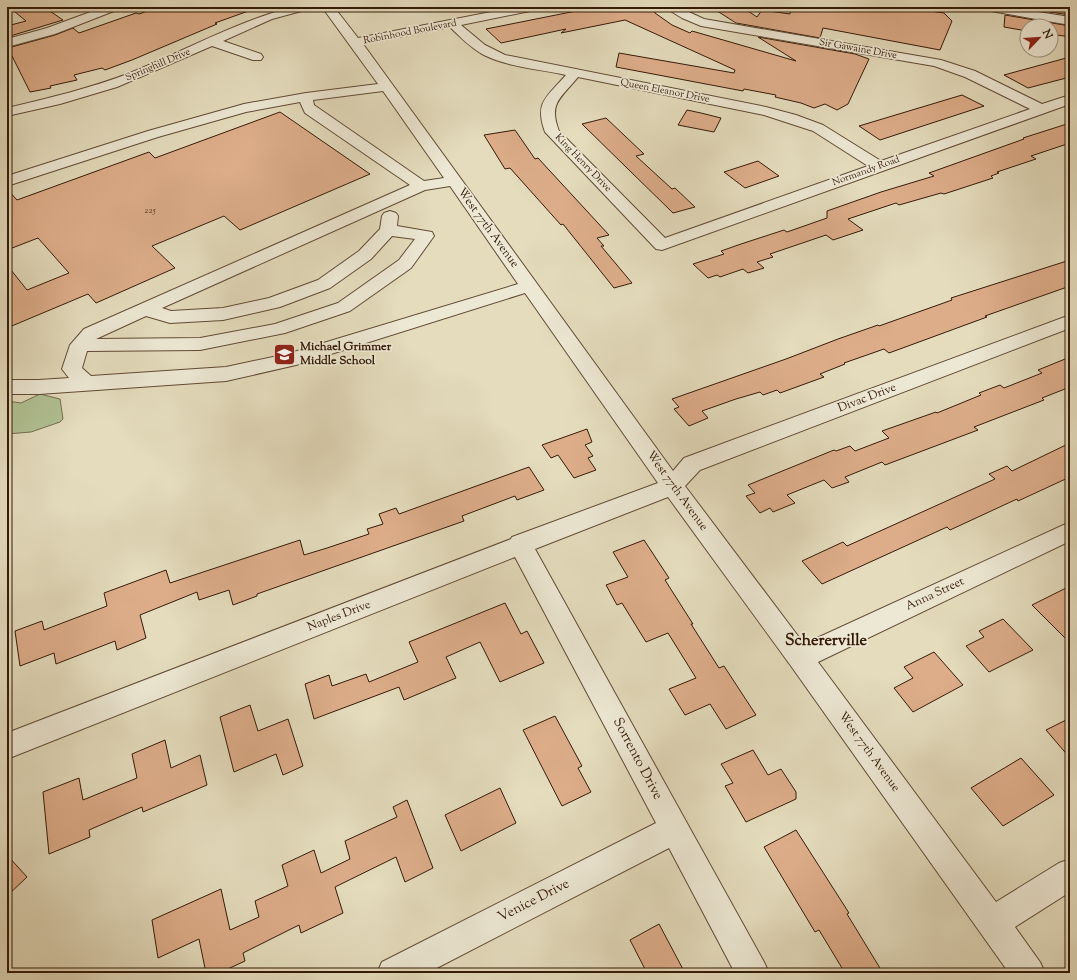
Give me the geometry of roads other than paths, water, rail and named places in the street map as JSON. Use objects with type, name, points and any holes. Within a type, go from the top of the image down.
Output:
[{"type":"street","points":[[85,7],[99,13]]},
{"type":"street","points":[[7,43],[51,31],[115,7]]},
{"type":"street","name":"Springhill Drive","points":[[7,112],[55,101],[136,76],[268,17],[305,7]]},
{"type":"street","name":"West 77th Avenue","points":[[328,7],[355,42],[672,486],[800,658],[1029,973]]},
{"type":"street","name":"Robinhood Boulevard","points":[[355,42],[535,7]]},
{"type":"street","name":"Sir Gawaine Drive","points":[[670,7],[701,22],[936,63],[970,74],[1041,109]]},
{"type":"street","points":[[985,7],[1070,21]]},
{"type":"street","name":"Queen Eleanor Drive","points":[[452,23],[473,43],[486,52],[502,58],[766,111],[791,118],[818,128],[878,166]]},
{"type":"street","points":[[212,42],[256,58]]},
{"type":"street","name":"King Henry Drive","points":[[574,73],[548,105],[547,118],[552,132],[662,245]]},
{"type":"street","points":[[7,182],[153,134],[244,108],[306,97],[387,87]]},
{"type":"street","points":[[306,97],[307,105],[310,110],[422,186]]},
{"type":"street","name":"Normandy Road","points":[[662,245],[878,166],[1070,99]]},
{"type":"street","points":[[86,383],[72,369],[79,344],[91,333],[393,198],[422,186],[454,181]]},
{"type":"street","points":[[144,309],[170,317],[223,314],[274,303],[324,284],[365,255],[388,230],[393,198]]},
{"type":"street","points":[[79,344],[200,344],[278,329],[344,307],[405,264],[426,236],[388,230]]},
{"type":"street","points":[[7,387],[39,387],[226,374],[289,360],[530,286]]},
{"type":"street","points":[[307,320],[326,349]]},
{"type":"street","name":"Divac Drive","points":[[672,486],[692,464],[1070,321]]},
{"type":"street","name":"Naples Drive","points":[[7,746],[520,544],[672,486]]},
{"type":"street","name":"Anna Street","points":[[800,658],[1070,531]]},
{"type":"street","name":"Sorrento Drive","points":[[520,544],[753,973]]},
{"type":"street","name":"Venice Drive","points":[[393,973],[675,829]]},
{"type":"street","points":[[992,923],[1070,874]]},
{"type":"place","name":"Michael Grimmer Middle School","points":[[284,354]]},
{"type":"district","name":"Schererville","points":[[826,641]]}]
